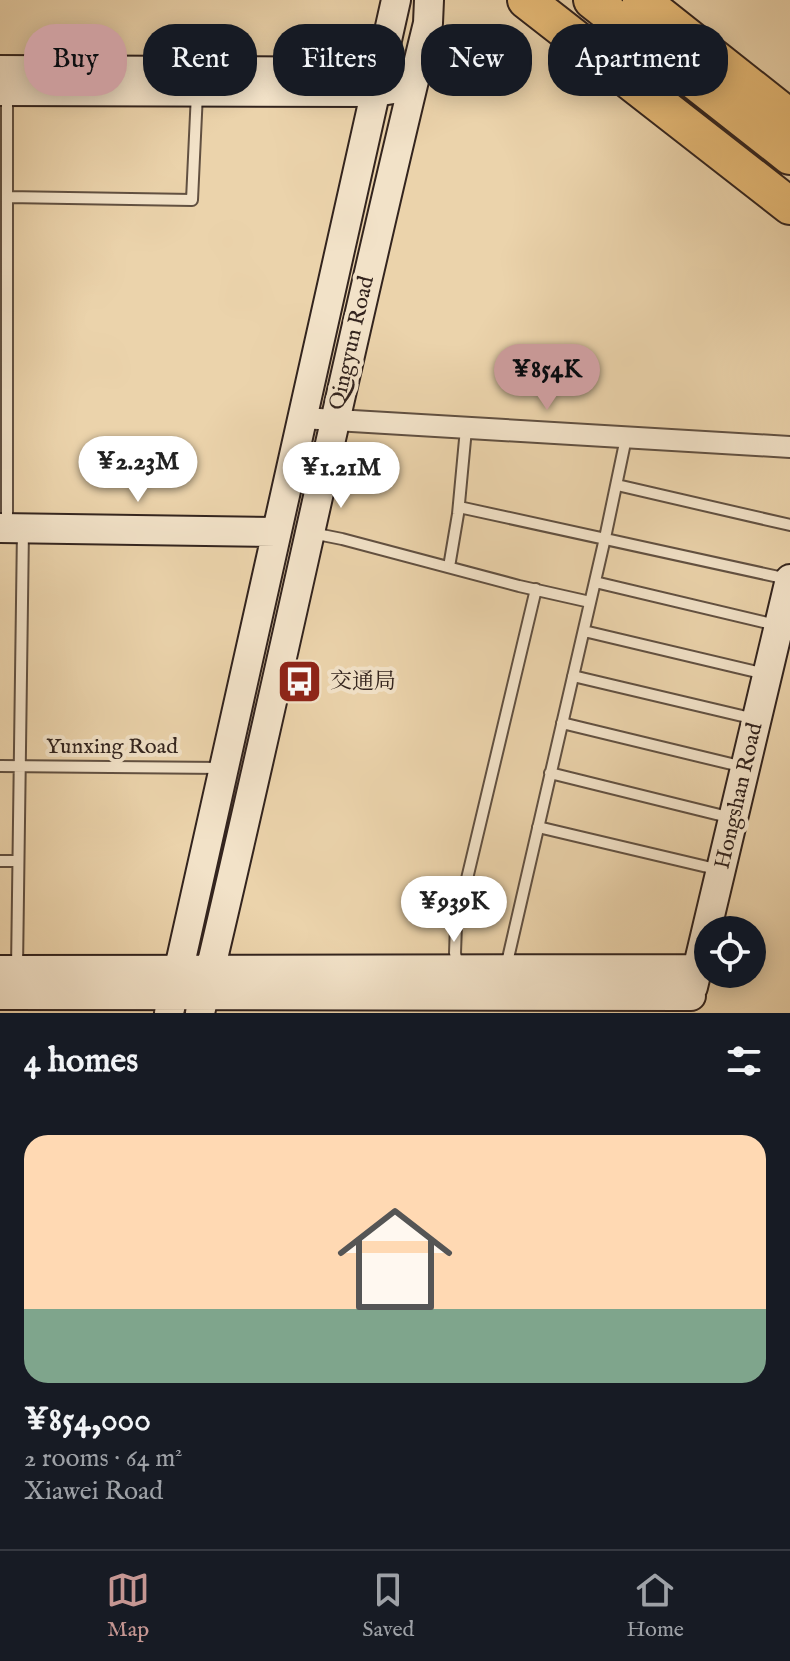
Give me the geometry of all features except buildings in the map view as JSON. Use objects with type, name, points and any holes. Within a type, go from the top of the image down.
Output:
[{"type":"highway","points":[[592,0],[790,156]]},
{"type":"highway","points":[[617,0],[790,137]]},
{"type":"highway","points":[[641,0],[790,118]]},
{"type":"highway","points":[[528,3],[790,206]]},
{"type":"street","name":"Qingyun Road","points":[[391,24],[396,0]]},
{"type":"street","points":[[428,12],[450,0]]},
{"type":"street","name":"Qingyun Road","points":[[205,993],[428,12]]},
{"type":"street","points":[[2,84],[273,83]]},
{"type":"street","points":[[2,84],[143,89]]},
{"type":"street","points":[[405,85],[412,86]]},
{"type":"street","name":"Qingyun Road","points":[[174,993],[375,96]]},
{"type":"street","points":[[302,418],[790,447]]},
{"type":"street","points":[[10,529],[276,532]]},
{"type":"street","name":"Hongshan Road","points":[[692,993],[790,579]]},
{"type":"street","points":[[8,970],[174,993]]},
{"type":"street","points":[[205,993],[317,999],[467,990],[504,982],[692,993]]},
{"type":"street","points":[[0,995],[467,990]]},
{"type":"lane","points":[[2,84],[7,197],[3,451],[10,529],[19,766],[18,861],[8,970]]},
{"type":"lane","points":[[7,197],[192,200],[197,96]]},
{"type":"lane","points":[[449,567],[459,507],[466,429]]},
{"type":"lane","points":[[504,982],[626,438]]},
{"type":"lane","points":[[617,485],[790,525]]},
{"type":"lane","points":[[459,507],[790,579]]},
{"type":"lane","points":[[310,532],[590,602]]},
{"type":"lane","points":[[595,582],[779,626]]},
{"type":"lane","points":[[467,990],[455,953],[456,925],[536,589]]},
{"type":"lane","points":[[584,631],[767,674]]},
{"type":"lane","points":[[573,676],[757,720]]},
{"type":"lane","points":[[562,723],[746,768]]},
{"type":"lane","name":"Yunxing Road","points":[[0,766],[224,768]]},
{"type":"lane","points":[[550,773],[734,818]]},
{"type":"lane","points":[[538,827],[722,870]]},
{"type":"lane","points":[[0,861],[18,861]]},
{"type":"place","name":"交通局","points":[[299,682]]}]
